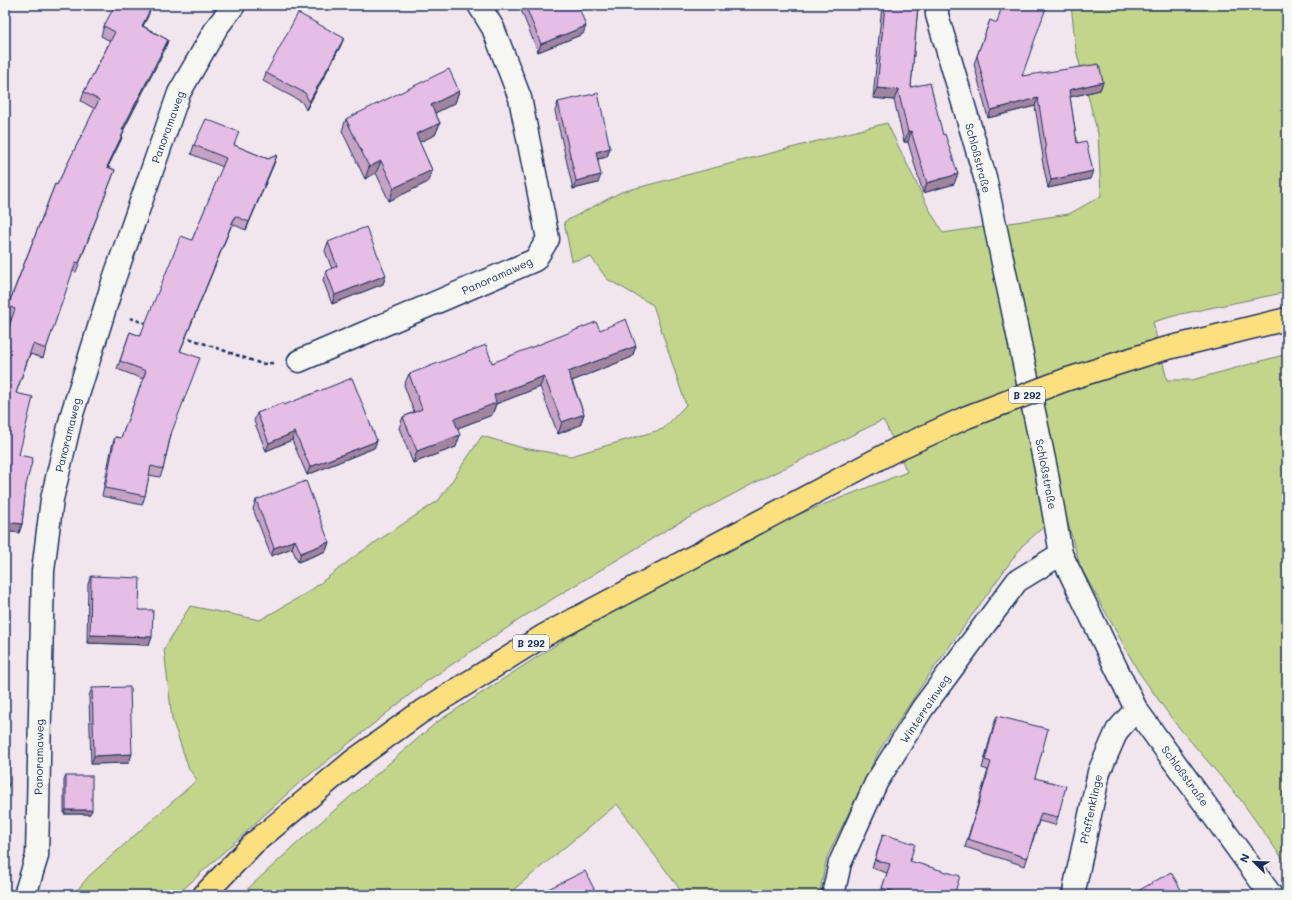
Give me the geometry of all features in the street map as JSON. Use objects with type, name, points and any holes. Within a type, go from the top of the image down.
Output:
[{"type":"highway","name":"B 292","points":[[204,895],[254,843],[353,761],[418,714],[543,636],[897,449],[967,417],[1065,380],[1160,350],[1287,319]]},
{"type":"street","name":"Panoramaweg","points":[[25,895],[37,856],[43,572],[52,500],[72,414],[105,309],[179,93],[217,27],[234,5]]},
{"type":"street","name":"Panoramaweg","points":[[299,361],[535,260],[548,238],[520,98],[493,28],[479,5]]},
{"type":"street","name":"Schloßstraße","points":[[937,5],[937,15],[985,177],[1046,469],[1061,554],[1136,709],[1271,895]]},
{"type":"street","name":"Winterrainweg","points":[[833,895],[840,863],[876,783],[922,709],[1017,581],[1061,554]]},
{"type":"street","name":"Pfaffenklinge","points":[[1074,895],[1098,772],[1117,732],[1136,709]]},
{"type":"path","points":[[105,309],[150,325]]},
{"type":"path","points":[[180,335],[262,364],[299,361]]},
{"type":"green space","points":[[1071,5],[1287,5],[1287,292],[1181,314],[1153,322],[1167,380],[1192,380],[1287,354],[1287,865],[1240,799],[1175,723],[1138,671],[1080,566],[1064,509],[1022,546],[926,679],[880,749],[827,857],[819,895],[684,895],[617,804],[507,895],[241,895],[314,828],[437,722],[571,635],[774,524],[907,472],[883,420],[758,481],[673,526],[531,612],[427,681],[298,784],[177,895],[73,895],[89,876],[197,780],[189,769],[172,719],[164,649],[190,606],[260,620],[310,591],[358,554],[439,500],[482,436],[523,448],[571,456],[663,429],[686,405],[653,305],[607,279],[591,257],[572,261],[564,222],[621,192],[887,123],[928,207],[943,233],[1069,214],[1101,196],[1098,134],[1076,50]]},
{"type":"building","points":[[115,5],[152,6],[142,26],[168,40],[122,130],[124,131],[107,167],[115,170],[79,263],[76,262],[46,349],[33,344],[16,393],[33,397],[19,455],[33,458],[26,485],[22,524],[6,522],[5,527],[5,338],[15,309],[8,306],[55,184],[57,185],[99,100],[84,92],[115,32],[104,26]]},
{"type":"building","points":[[525,5],[578,5],[586,26],[541,44]]},
{"type":"building","points":[[885,5],[918,5],[911,87],[930,83],[943,135],[945,134],[958,174],[927,183],[911,131],[908,132],[898,90],[900,90],[877,88]]},
{"type":"building","points":[[1002,5],[1047,5],[1022,76],[1099,64],[1103,82],[1069,90],[1077,143],[1086,141],[1093,171],[1051,180],[1045,150],[1038,98],[991,110],[977,56],[990,20],[997,23]]},
{"type":"building","points":[[298,13],[344,38],[309,102],[305,93],[266,73]]},
{"type":"building","points":[[449,69],[459,91],[431,105],[440,123],[416,134],[432,170],[394,188],[381,161],[369,167],[346,119]]},
{"type":"building","points":[[598,93],[610,148],[596,152],[601,175],[576,181],[558,102]]},
{"type":"building","points":[[206,119],[239,132],[234,145],[268,159],[277,155],[249,222],[235,216],[180,351],[200,358],[171,434],[163,469],[151,466],[145,496],[105,488],[115,437],[121,438],[146,371],[120,361],[130,332],[140,336],[181,236],[192,240],[226,158],[194,145]]},
{"type":"building","points":[[366,227],[386,275],[335,295],[326,271],[337,266],[328,242]]},
{"type":"building","points":[[626,319],[636,346],[568,372],[584,414],[562,422],[544,376],[494,395],[496,403],[454,419],[460,435],[417,451],[403,417],[422,409],[409,374],[486,345],[492,363],[596,322],[600,330]]},
{"type":"building","points":[[352,378],[377,441],[310,467],[295,432],[269,443],[257,413],[283,403],[284,405]]},
{"type":"building","points":[[306,481],[329,542],[301,553],[295,540],[274,548],[256,500]]},
{"type":"building","points":[[91,576],[140,578],[139,610],[153,610],[152,637],[90,635]]},
{"type":"building","points":[[5,626],[8,626],[7,686],[5,686]]},
{"type":"building","points":[[130,687],[132,754],[94,756],[92,688]]},
{"type":"building","points":[[5,698],[9,784],[5,785]]},
{"type":"building","points":[[997,716],[1048,729],[1035,778],[1066,786],[1058,817],[1041,813],[1027,858],[968,839],[991,762],[985,760]]},
{"type":"building","points":[[66,776],[92,776],[92,810],[66,810]]},
{"type":"building","points":[[883,834],[915,844],[910,861],[960,876],[954,895],[903,895],[882,888],[890,864],[875,860]]},
{"type":"building","points":[[585,871],[597,895],[544,895],[542,892]]},
{"type":"building","points":[[1171,872],[1184,895],[1131,895]]}]
